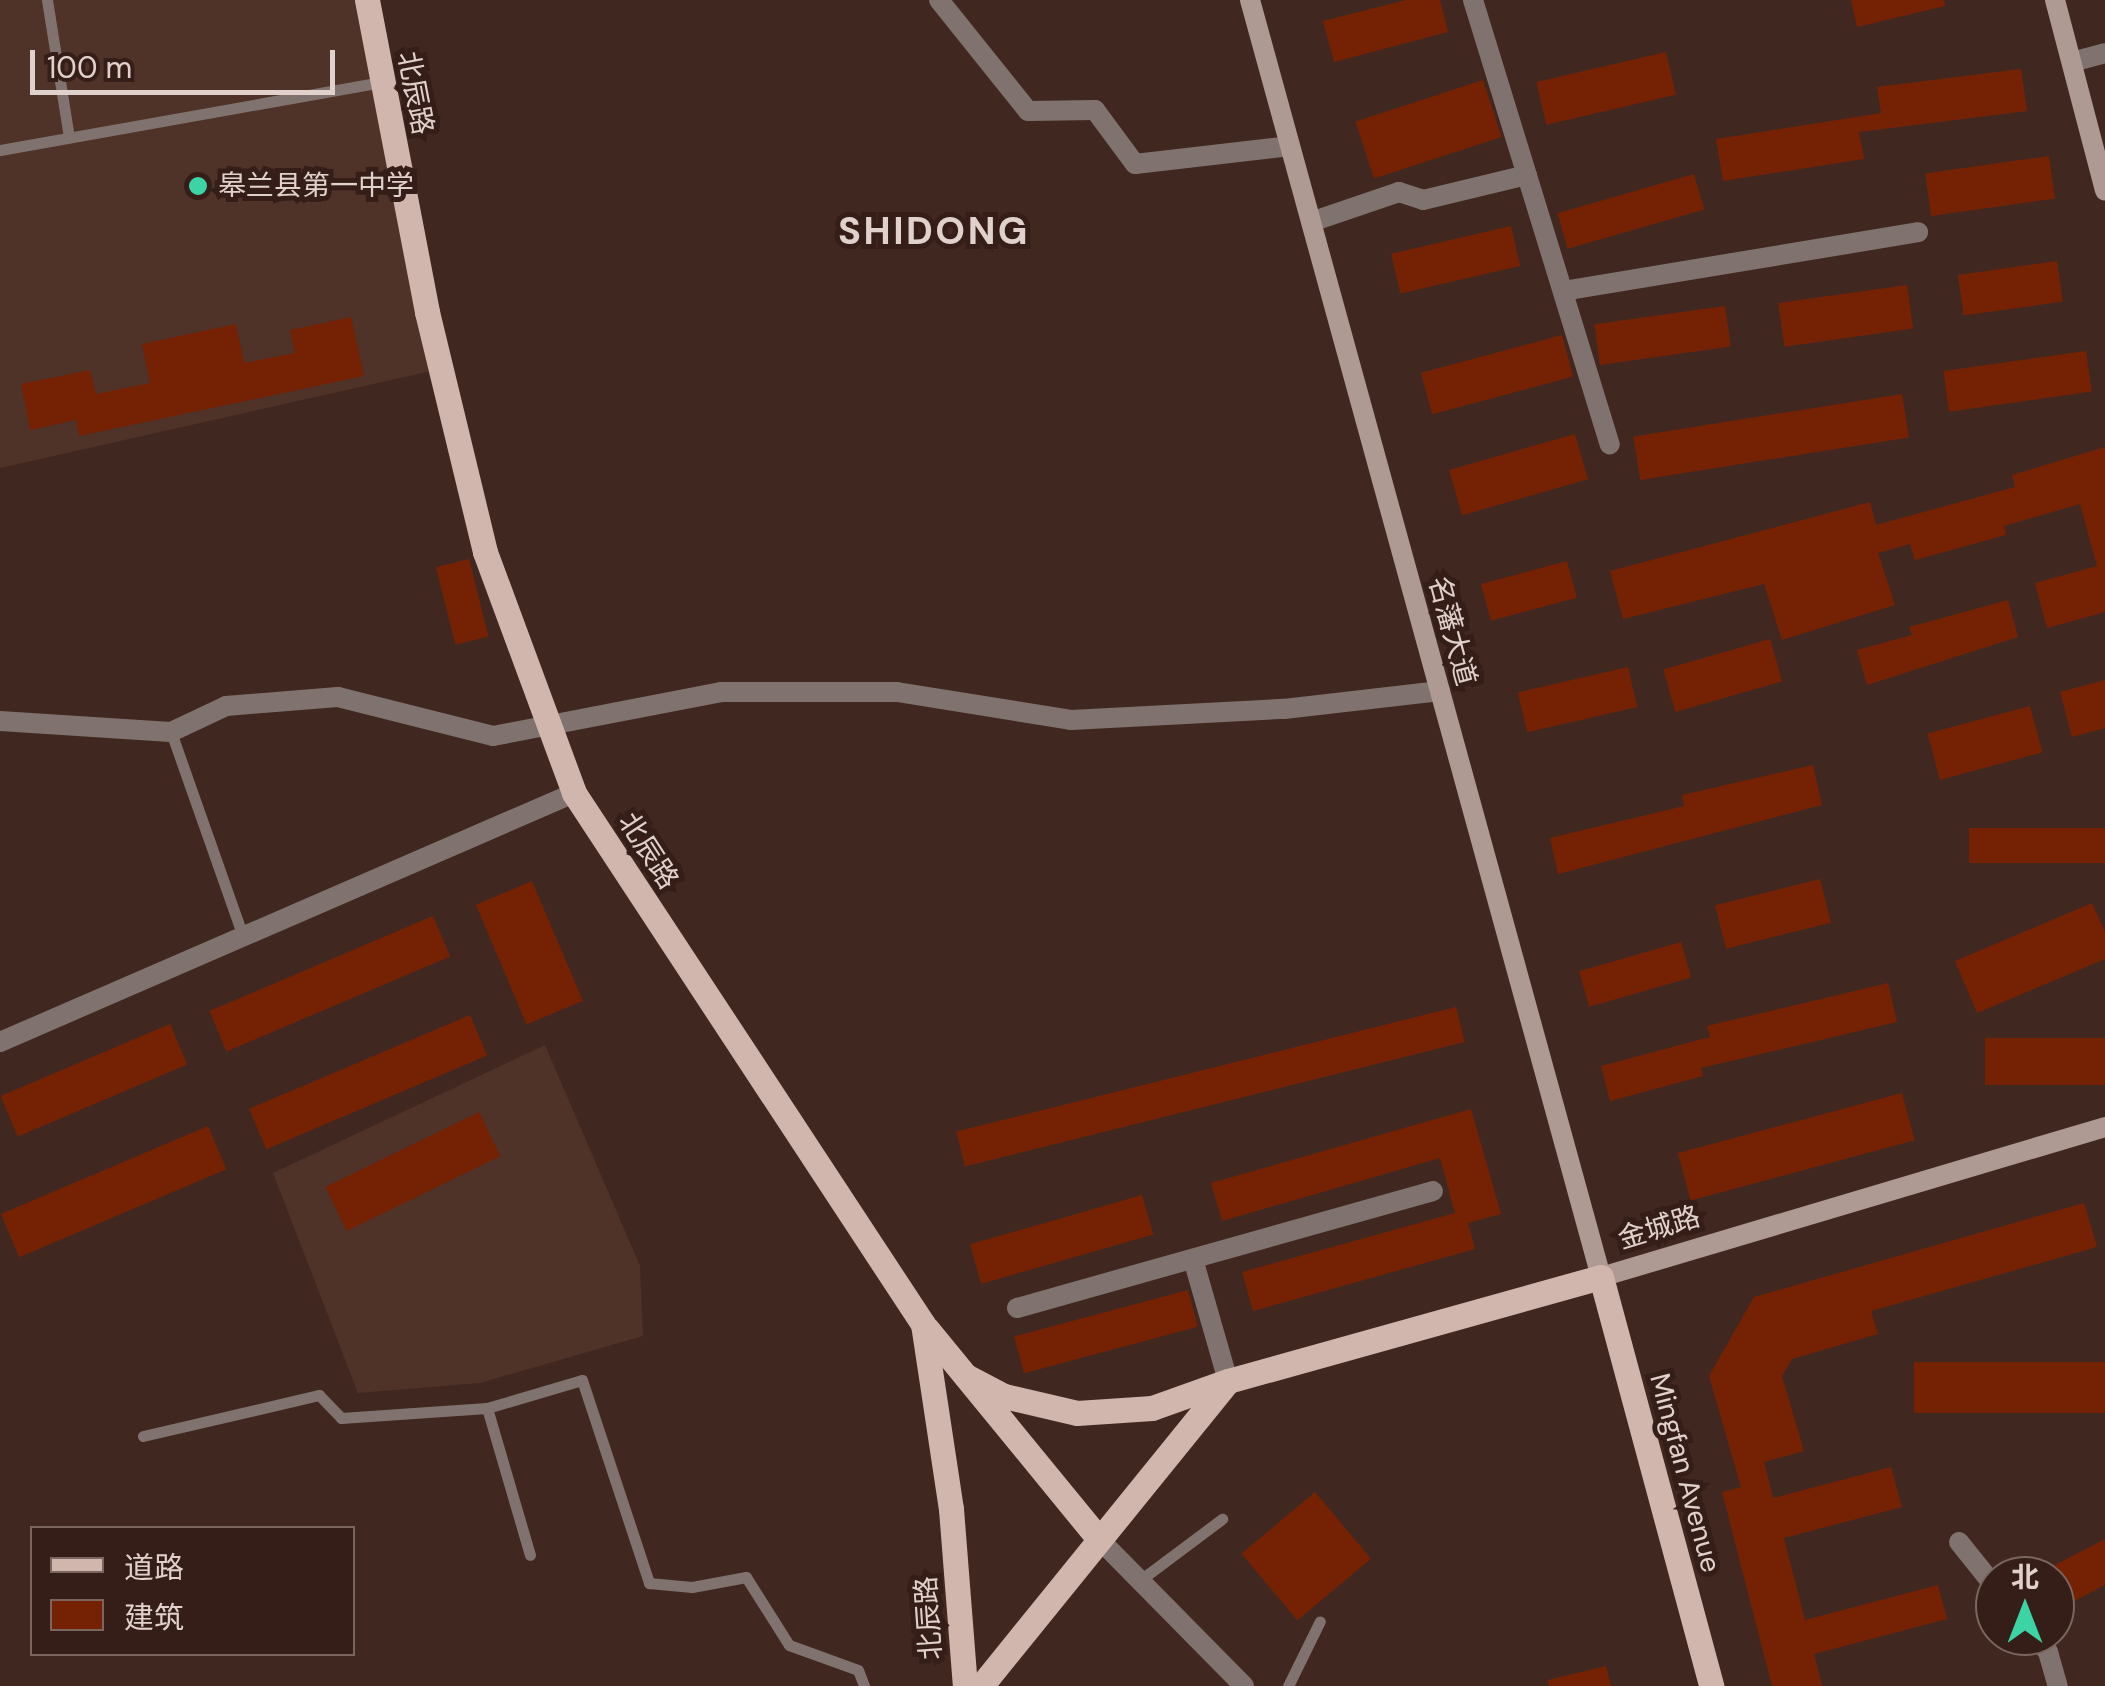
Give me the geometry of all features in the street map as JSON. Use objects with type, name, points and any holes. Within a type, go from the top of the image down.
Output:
[{"type":"main road","name":"北辰路","points":[[367,0],[427,312],[486,552],[574,793],[923,1324],[951,1509],[964,1686]]},
{"type":"main road","name":"名藩大道","points":[[1250,0],[1601,1276]]},
{"type":"main road","points":[[2055,0],[2105,191]]},
{"type":"main road","name":"金城路","points":[[966,1376],[1004,1396],[1077,1413],[1152,1408],[1228,1381],[2105,1127]]},
{"type":"main road","name":"Mingfan Avenue","points":[[1601,1276],[1711,1686]]},
{"type":"main road","points":[[923,1324],[1098,1538]]},
{"type":"main road","points":[[981,1686],[1228,1381]]},
{"type":"street","points":[[939,0],[1028,111],[1095,110],[1136,164],[1290,146]]},
{"type":"street","points":[[1473,0],[1610,444]]},
{"type":"street","points":[[2072,62],[2102,54]]},
{"type":"street","points":[[1311,222],[1399,192],[1423,200],[1527,175]]},
{"type":"street","points":[[1563,291],[1918,232]]},
{"type":"street","points":[[0,721],[171,732],[226,706],[338,697],[492,736],[550,729],[721,692],[897,692],[1072,720],[1284,709],[1440,691]]},
{"type":"street","points":[[0,1042],[574,793]]},
{"type":"street","points":[[1018,1308],[1433,1191]]},
{"type":"street","points":[[1193,1258],[1228,1381]]},
{"type":"street","points":[[1098,1538],[1244,1686]]},
{"type":"street","points":[[1959,1542],[1975,1562]]},
{"type":"street","points":[[2049,1656],[2058,1686]]},
{"type":"lane","points":[[48,0],[69,137]]},
{"type":"lane","points":[[0,150],[382,82]]},
{"type":"lane","points":[[171,732],[243,937]]},
{"type":"lane","points":[[143,1436],[319,1395],[341,1418],[487,1408],[582,1380],[650,1584],[692,1587],[746,1577],[788,1645],[858,1670],[864,1686]]},
{"type":"lane","points":[[487,1408],[530,1555]]},
{"type":"lane","points":[[1139,1582],[1222,1519]]},
{"type":"lane","points":[[1288,1686],[1320,1621]]},
{"type":"shaded area","name":"皋兰县第一中学","points":[[0,0],[362,0],[431,371],[0,468]]},
{"type":"shaded area","points":[[545,1045],[640,1266],[643,1336],[480,1383],[358,1393],[273,1173]]},
{"type":"building","points":[[1406,0],[1440,0],[1448,32],[1334,62],[1323,21]]},
{"type":"building","points":[[1851,0],[1944,0],[1945,6],[1857,27]]},
{"type":"building","points":[[1666,52],[1676,95],[1546,125],[1536,82]]},
{"type":"building","points":[[2021,69],[2027,111],[1859,132],[1864,159],[1723,181],[1716,139],[1881,113],[1877,87]]},
{"type":"building","points":[[1483,80],[1502,137],[1374,178],[1356,121]]},
{"type":"building","points":[[2049,156],[2055,199],[1931,216],[1925,173]]},
{"type":"building","points":[[1694,174],[1704,210],[1568,249],[1558,213]]},
{"type":"building","points":[[1511,226],[1520,266],[1400,294],[1391,254]]},
{"type":"building","points":[[2057,261],[2063,302],[1964,316],[1958,275]]},
{"type":"building","points":[[1907,285],[1913,329],[1784,347],[1778,303]]},
{"type":"building","points":[[1725,306],[1731,347],[1600,365],[1594,324]]},
{"type":"building","points":[[351,317],[364,376],[79,436],[76,420],[30,430],[21,384],[90,370],[96,394],[150,383],[142,344],[236,324],[244,363],[295,353],[290,330]]},
{"type":"building","points":[[1562,335],[1573,377],[1432,414],[1421,373]]},
{"type":"building","points":[[2086,351],[2092,392],[1949,412],[1943,371]]},
{"type":"building","points":[[1902,394],[1909,437],[1640,480],[1633,437]]},
{"type":"building","points":[[1575,434],[1588,479],[1462,515],[1449,470]]},
{"type":"building","points":[[2105,447],[2105,612],[2047,628],[2035,583],[2097,566],[2080,504],[2004,526],[2006,535],[1915,560],[1910,544],[1878,553],[1895,605],[1782,640],[1764,584],[1623,619],[1610,571],[1870,502],[1876,525],[2015,487],[2012,475]]},
{"type":"building","points":[[469,559],[488,637],[455,645],[436,567]]},
{"type":"building","points":[[1567,561],[1577,598],[1491,621],[1481,584]]},
{"type":"building","points":[[2008,600],[2018,637],[1867,685],[1857,650],[1912,635],[1909,627]]},
{"type":"building","points":[[1770,639],[1782,681],[1675,712],[1663,670]]},
{"type":"building","points":[[1628,667],[1637,707],[1527,732],[1518,692]]},
{"type":"building","points":[[2105,680],[2105,728],[2072,737],[2060,692]]},
{"type":"building","points":[[2030,706],[2042,752],[1940,780],[1928,733]]},
{"type":"building","points":[[1813,765],[1822,805],[1558,874],[1550,838],[1684,806],[1682,795]]},
{"type":"building","points":[[1969,828],[2105,828],[2105,863],[1969,863]]},
{"type":"building","points":[[1820,879],[1831,923],[1726,949],[1715,905]]},
{"type":"building","points":[[532,881],[583,1001],[527,1025],[476,905]]},
{"type":"building","points":[[2092,903],[2105,932],[2105,959],[1977,1013],[1955,961]]},
{"type":"building","points":[[433,916],[450,957],[227,1051],[209,1011]]},
{"type":"building","points":[[1681,942],[1691,978],[1589,1007],[1579,971]]},
{"type":"building","points":[[1888,983],[1897,1022],[1701,1068],[1703,1076],[1610,1101],[1601,1066],[1710,1037],[1707,1026]]},
{"type":"building","points":[[1456,1007],[1465,1042],[965,1167],[956,1132]]},
{"type":"building","points":[[470,1015],[487,1056],[266,1149],[249,1109]]},
{"type":"building","points":[[170,1024],[187,1065],[18,1136],[1,1096]]},
{"type":"building","points":[[1985,1038],[2105,1038],[2105,1085],[1985,1085]]},
{"type":"building","points":[[1902,1093],[1915,1140],[1691,1200],[1678,1153]]},
{"type":"building","points":[[1471,1109],[1501,1214],[1468,1223],[1475,1249],[1253,1311],[1242,1272],[1455,1213],[1440,1158],[1222,1221],[1211,1183]]},
{"type":"building","points":[[479,1112],[500,1156],[347,1231],[325,1187]]},
{"type":"building","points":[[208,1126],[226,1169],[19,1257],[1,1214]]},
{"type":"building","points":[[1142,1195],[1153,1234],[981,1284],[970,1244]]},
{"type":"building","points":[[2084,1203],[2097,1247],[1871,1311],[1878,1334],[1792,1359],[1782,1376],[1804,1451],[1764,1462],[1773,1498],[1891,1467],[1902,1507],[1784,1538],[1805,1620],[1938,1585],[1947,1619],[1814,1654],[1822,1686],[1772,1686],[1722,1492],[1741,1487],[1709,1376],[1754,1297]]},
{"type":"building","points":[[1188,1290],[1198,1327],[1024,1373],[1014,1337]]},
{"type":"building","points":[[1914,1362],[2105,1362],[2105,1413],[1914,1413]]},
{"type":"building","points":[[1315,1492],[1371,1559],[1297,1620],[1241,1554]]},
{"type":"building","points":[[2105,1539],[2105,1585],[2075,1601],[2075,1556]]},
{"type":"building","points":[[1606,1666],[1611,1686],[1549,1686],[1548,1680]]},
{"type":"place","name":"皋兰县第一中学","points":[[198,186]]},
{"type":"district","name":"SHIDONG","points":[[934,232]]}]
